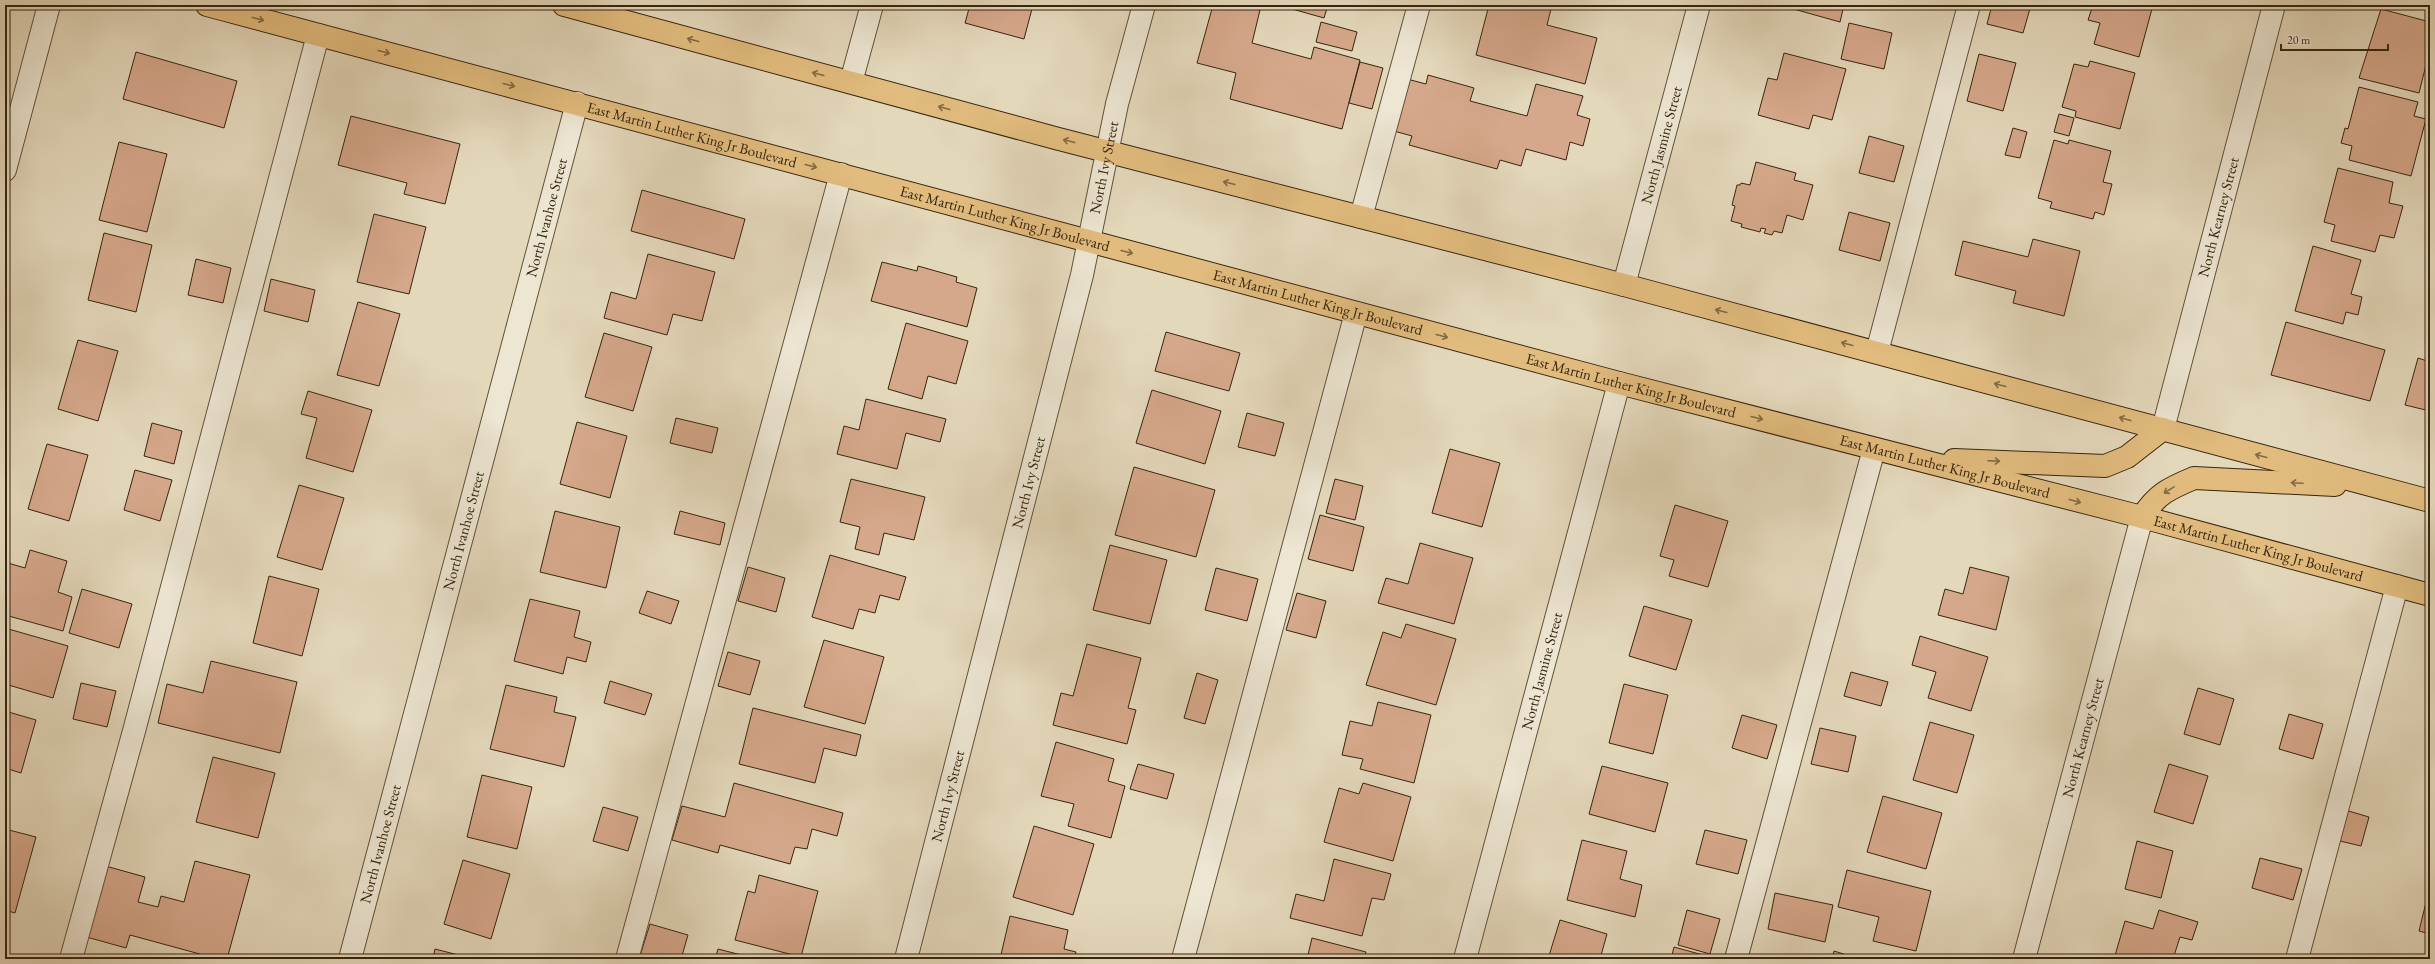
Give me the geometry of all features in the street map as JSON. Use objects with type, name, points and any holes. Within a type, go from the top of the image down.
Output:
[{"type":"main road","name":"East Martin Luther King Jr Boulevard","points":[[207,5],[1619,383],[2142,517],[2430,595]]},
{"type":"main road","points":[[564,5],[596,9],[851,82],[1877,352],[2430,501]]},
{"type":"main road","points":[[1913,458],[2105,466],[2127,457],[2163,429]]},
{"type":"main road","points":[[2142,517],[2153,500],[2175,486],[2194,478],[2378,487]]},
{"type":"street","points":[[5,170],[49,5]]},
{"type":"street","points":[[851,82],[872,5]]},
{"type":"street","name":"North Ivy Street","points":[[906,959],[1089,242],[1117,104],[1144,5]]},
{"type":"street","points":[[1361,217],[1418,5]]},
{"type":"street","name":"North Jasmine Street","points":[[1624,285],[1699,5]]},
{"type":"street","points":[[1877,352],[1969,5]]},
{"type":"street","name":"North Kearney Street","points":[[2163,429],[2274,5]]},
{"type":"street","points":[[71,959],[136,723],[318,35]]},
{"type":"street","name":"North Ivanhoe Street","points":[[350,959],[577,103]]},
{"type":"street","points":[[627,959],[841,174]]},
{"type":"street","points":[[1183,959],[1356,313]]},
{"type":"street","name":"North Jasmine Street","points":[[1465,959],[1619,383]]},
{"type":"street","points":[[1736,959],[1874,449]]},
{"type":"street","name":"North Kearney Street","points":[[2024,959],[2142,517]]},
{"type":"street","points":[[2297,959],[2397,586]]},
{"type":"building","points":[[970,5],[1033,5],[1024,39],[965,23]]},
{"type":"building","points":[[1213,5],[1241,5],[1260,10],[1252,43],[1311,59],[1314,47],[1360,60],[1342,129],[1230,99],[1236,73],[1197,63]]},
{"type":"building","points":[[1278,5],[1328,5],[1324,18]]},
{"type":"building","points":[[1489,5],[1552,5],[1547,25],[1597,38],[1585,84],[1476,55]]},
{"type":"building","points":[[1790,5],[1844,5],[1840,22],[1790,8]]},
{"type":"building","points":[[1844,5],[1860,5],[1859,9]]},
{"type":"building","points":[[1992,5],[2031,5],[2023,33],[1987,24]]},
{"type":"building","points":[[2093,5],[2153,5],[2139,57],[2094,44],[2100,23],[2088,20]]},
{"type":"building","points":[[2407,5],[2430,5],[2430,11]]},
{"type":"building","points":[[2381,9],[2430,22],[2430,49],[2419,93],[2359,78]]},
{"type":"building","points":[[1321,22],[1357,32],[1352,51],[1316,42]]},
{"type":"building","points":[[1849,23],[1892,33],[1884,69],[1841,59]]},
{"type":"building","points":[[136,52],[237,81],[224,128],[123,99]]},
{"type":"building","points":[[1784,53],[1846,69],[1832,120],[1813,115],[1809,129],[1758,115],[1768,78],[1777,80]]},
{"type":"building","points":[[1979,54],[2016,63],[2003,111],[1967,101]]},
{"type":"building","points":[[2090,61],[2135,73],[2120,129],[2075,117],[2076,111],[2062,107],[2074,64],[2088,67]]},
{"type":"building","points":[[1360,62],[1383,68],[1372,109],[1349,103]]},
{"type":"building","points":[[1428,75],[1474,88],[1470,101],[1527,116],[1536,84],[1583,96],[1577,115],[1590,119],[1583,146],[1570,142],[1566,160],[1526,149],[1521,166],[1500,160],[1497,169],[1409,145],[1412,136],[1394,131],[1407,79],[1426,84]]},
{"type":"building","points":[[2359,87],[2418,102],[2414,116],[2426,119],[2411,176],[2349,160],[2352,146],[2341,143],[2345,128],[2348,129]]},
{"type":"building","points":[[2059,114],[2074,118],[2069,136],[2054,132]]},
{"type":"building","points":[[351,116],[460,144],[445,204],[404,194],[407,183],[338,165]]},
{"type":"building","points":[[2013,128],[2027,132],[2020,158],[2005,155]]},
{"type":"building","points":[[1869,136],[1904,146],[1894,182],[1859,173]]},
{"type":"building","points":[[2054,140],[2068,144],[2069,140],[2111,151],[2103,182],[2112,184],[2104,215],[2095,212],[2093,219],[2050,208],[2052,202],[2038,198]]},
{"type":"building","points":[[119,142],[167,154],[147,232],[99,220]]},
{"type":"building","points":[[1756,162],[1796,173],[1794,180],[1813,185],[1803,220],[1787,215],[1782,233],[1774,231],[1772,235],[1764,233],[1766,229],[1761,228],[1760,232],[1741,227],[1742,224],[1731,221],[1735,206],[1732,205],[1737,185],[1740,185],[1741,183],[1750,185]]},
{"type":"building","points":[[2338,168],[2393,182],[2389,203],[2403,206],[2394,238],[2380,235],[2375,252],[2331,241],[2335,225],[2324,222]]},
{"type":"building","points":[[642,190],[745,219],[734,259],[631,231]]},
{"type":"building","points":[[1849,212],[1890,223],[1880,261],[1839,250]]},
{"type":"building","points":[[374,214],[426,227],[409,294],[357,282]]},
{"type":"building","points":[[104,233],[152,245],[136,312],[88,300]]},
{"type":"building","points":[[2033,239],[2080,251],[2064,316],[2013,303],[2016,291],[1955,275],[1963,241],[2028,257]]},
{"type":"building","points":[[2313,246],[2361,260],[2351,294],[2362,297],[2358,315],[2346,312],[2343,324],[2295,311]]},
{"type":"building","points":[[648,254],[715,272],[702,321],[673,314],[667,335],[604,318],[611,292],[636,299]]},
{"type":"building","points":[[196,259],[231,268],[223,303],[188,295]]},
{"type":"building","points":[[882,262],[917,271],[918,266],[957,277],[956,282],[977,288],[967,327],[871,301]]},
{"type":"building","points":[[271,279],[315,290],[308,322],[264,311]]},
{"type":"building","points":[[358,302],[400,314],[379,386],[337,375]]},
{"type":"building","points":[[2286,322],[2385,350],[2370,401],[2271,375]]},
{"type":"building","points":[[906,323],[968,341],[956,384],[928,376],[922,399],[888,389]]},
{"type":"building","points":[[1166,332],[1240,353],[1229,391],[1155,371]]},
{"type":"building","points":[[604,333],[652,347],[633,411],[585,397]]},
{"type":"building","points":[[78,340],[118,351],[98,421],[58,409]]},
{"type":"building","points":[[2418,358],[2430,362],[2430,411],[2405,405]]},
{"type":"building","points":[[1152,390],[1221,411],[1205,464],[1136,443]]},
{"type":"building","points":[[308,391],[372,410],[353,472],[306,458],[317,418],[301,414]]},
{"type":"building","points":[[866,399],[946,419],[940,442],[906,433],[897,469],[837,454],[844,426],[859,430]]},
{"type":"building","points":[[1247,413],[1284,423],[1275,456],[1238,447]]},
{"type":"building","points":[[676,418],[718,428],[712,453],[670,443]]},
{"type":"building","points":[[577,422],[627,436],[610,498],[560,484]]},
{"type":"building","points":[[152,423],[182,431],[174,464],[144,456]]},
{"type":"building","points":[[47,444],[88,455],[69,521],[28,509]]},
{"type":"building","points":[[1450,449],[1500,463],[1482,527],[1432,513]]},
{"type":"building","points":[[1134,467],[1215,490],[1196,557],[1115,535]]},
{"type":"building","points":[[135,470],[172,480],[160,521],[124,510]]},
{"type":"building","points":[[851,479],[925,497],[914,540],[884,533],[879,555],[855,549],[860,527],[840,522]]},
{"type":"building","points":[[1335,479],[1363,486],[1355,520],[1326,513]]},
{"type":"building","points":[[299,485],[344,498],[322,570],[277,557]]},
{"type":"building","points":[[1675,505],[1728,521],[1708,587],[1669,576],[1674,560],[1660,556]]},
{"type":"building","points":[[555,511],[620,527],[606,588],[540,572]]},
{"type":"building","points":[[680,511],[725,523],[720,545],[674,534]]},
{"type":"building","points":[[1320,515],[1364,527],[1353,571],[1308,559]]},
{"type":"building","points":[[1420,543],[1473,558],[1454,624],[1378,603],[1386,578],[1408,584]]},
{"type":"building","points":[[1110,545],[1167,560],[1150,624],[1093,610]]},
{"type":"building","points":[[30,550],[67,561],[58,592],[72,597],[63,631],[5,615],[5,576],[8,563],[25,568]]},
{"type":"building","points":[[830,555],[906,577],[899,600],[880,595],[875,613],[859,609],[853,629],[812,617]]},
{"type":"building","points":[[748,567],[785,578],[776,612],[738,601]]},
{"type":"building","points":[[1970,567],[2009,577],[1996,630],[1938,615],[1945,589],[1963,594]]},
{"type":"building","points":[[1216,568],[1258,579],[1247,621],[1205,610]]},
{"type":"building","points":[[269,576],[319,589],[302,656],[253,643]]},
{"type":"building","points":[[82,589],[132,604],[119,648],[69,633]]},
{"type":"building","points":[[647,591],[679,601],[671,624],[639,613]]},
{"type":"building","points":[[1297,593],[1326,601],[1316,638],[1286,630]]},
{"type":"building","points":[[530,599],[580,611],[574,637],[591,642],[586,662],[567,657],[563,674],[514,661]]},
{"type":"building","points":[[1644,606],[1692,620],[1676,670],[1629,656]]},
{"type":"building","points":[[1406,624],[1456,639],[1436,705],[1366,685],[1383,632],[1401,638]]},
{"type":"building","points":[[5,628],[68,646],[53,698],[5,684]]},
{"type":"building","points":[[1920,636],[1988,657],[1971,711],[1928,698],[1936,672],[1912,665]]},
{"type":"building","points":[[824,640],[884,657],[865,724],[804,707]]},
{"type":"building","points":[[1087,644],[1141,658],[1128,708],[1136,710],[1127,744],[1053,725],[1061,693],[1073,696]]},
{"type":"building","points":[[728,652],[760,661],[750,695],[718,686]]},
{"type":"building","points":[[211,661],[297,682],[280,753],[158,723],[167,684],[203,693]]},
{"type":"building","points":[[1851,672],[1888,682],[1881,706],[1844,696]]},
{"type":"building","points":[[1197,673],[1218,680],[1205,724],[1184,718]]},
{"type":"building","points":[[610,681],[652,694],[645,715],[604,703]]},
{"type":"building","points":[[81,683],[116,691],[107,727],[73,719]]},
{"type":"building","points":[[1624,684],[1668,695],[1653,754],[1609,743]]},
{"type":"building","points":[[506,685],[557,697],[554,712],[576,717],[564,767],[490,749]]},
{"type":"building","points":[[2198,688],[2234,699],[2220,745],[2184,734]]},
{"type":"building","points":[[1378,702],[1431,715],[1414,783],[1360,769],[1363,759],[1342,755],[1350,721],[1372,726]]},
{"type":"building","points":[[753,708],[861,735],[856,756],[824,748],[815,783],[739,764]]},
{"type":"building","points":[[5,711],[36,720],[21,773],[5,768]]},
{"type":"building","points":[[2289,714],[2323,724],[2313,759],[2279,749]]},
{"type":"building","points":[[1742,715],[1777,725],[1767,759],[1732,748]]},
{"type":"building","points":[[1930,722],[1974,735],[1957,793],[1913,780]]},
{"type":"building","points":[[1820,728],[1856,736],[1848,772],[1811,764]]},
{"type":"building","points":[[1056,742],[1114,759],[1108,781],[1125,786],[1111,838],[1068,826],[1074,804],[1041,796]]},
{"type":"building","points":[[213,757],[275,773],[258,838],[196,822]]},
{"type":"building","points":[[1138,764],[1174,774],[1167,799],[1130,789]]},
{"type":"building","points":[[2169,764],[2208,776],[2193,824],[2154,812]]},
{"type":"building","points":[[1602,766],[1668,783],[1655,832],[1589,814]]},
{"type":"building","points":[[482,775],[532,787],[517,849],[467,837]]},
{"type":"building","points":[[734,783],[843,813],[837,836],[812,829],[807,849],[795,847],[790,864],[720,845],[718,853],[672,840],[682,806],[725,817]]},
{"type":"building","points":[[1363,783],[1411,797],[1393,861],[1324,842],[1339,788],[1359,794]]},
{"type":"building","points":[[1883,796],[1942,813],[1926,869],[1867,852]]},
{"type":"building","points":[[603,807],[638,817],[628,851],[593,841]]},
{"type":"building","points":[[2345,810],[2369,817],[2361,846],[2336,840]]},
{"type":"building","points":[[1034,826],[1094,844],[1073,915],[1013,897]]},
{"type":"building","points":[[5,829],[36,837],[15,913],[5,910]]},
{"type":"building","points":[[1705,830],[1747,840],[1738,874],[1696,864]]},
{"type":"building","points":[[1582,840],[1627,851],[1620,879],[1642,885],[1635,917],[1567,900]]},
{"type":"building","points":[[2137,841],[2173,851],[2161,898],[2125,889]]},
{"type":"building","points":[[2260,858],[2302,869],[2293,900],[2252,888]]},
{"type":"building","points":[[1334,859],[1391,874],[1384,900],[1372,898],[1362,936],[1290,918],[1296,894],[1324,901]]},
{"type":"building","points":[[463,860],[510,874],[491,939],[444,924]]},
{"type":"building","points":[[195,861],[250,875],[227,959],[218,959],[130,935],[126,948],[83,936],[102,865],[145,877],[138,902],[158,907],[161,896],[184,902]]},
{"type":"building","points":[[1847,870],[1931,891],[1916,951],[1873,941],[1879,917],[1838,907]]},
{"type":"building","points":[[759,875],[818,891],[801,957],[735,940],[748,891],[755,893]]},
{"type":"building","points":[[2430,886],[2430,934],[2419,931]]},
{"type":"building","points":[[1775,893],[1833,905],[1825,942],[1768,929]]},
{"type":"building","points":[[1687,910],[1720,919],[1710,954],[1678,945]]},
{"type":"building","points":[[2159,910],[2198,922],[2192,940],[2180,937],[2173,959],[2114,959],[2125,921],[2153,929]]},
{"type":"building","points":[[1010,916],[1068,930],[1064,949],[1076,952],[1074,959],[1000,959]]},
{"type":"building","points":[[1560,920],[1607,934],[1600,959],[1548,959]]},
{"type":"building","points":[[650,924],[688,935],[681,959],[639,959]]},
{"type":"building","points":[[1312,938],[1366,952],[1364,959],[1307,959]]},
{"type":"building","points":[[1674,947],[1714,958],[1714,959],[1671,959]]},
{"type":"building","points":[[435,949],[474,959],[433,959]]},
{"type":"building","points":[[718,949],[757,959],[715,959]]},
{"type":"building","points":[[1834,951],[1860,959],[1832,959]]}]
